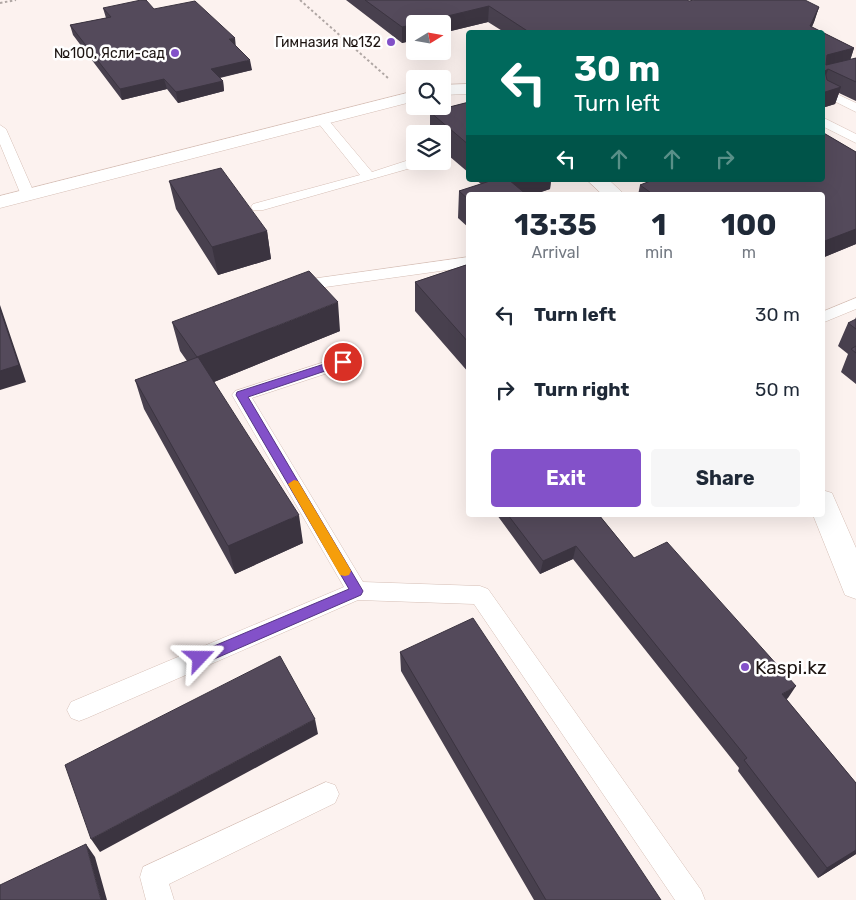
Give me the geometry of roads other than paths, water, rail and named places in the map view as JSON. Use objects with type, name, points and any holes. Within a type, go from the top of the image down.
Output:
[{"type":"street","points":[[451,90],[466,89]]},
{"type":"street","points":[[0,202],[406,98]]},
{"type":"street","points":[[599,182],[611,192]]},
{"type":"street","points":[[825,508],[856,586]]},
{"type":"lane","points":[[825,92],[856,108]]},
{"type":"lane","points":[[321,119],[369,177]]},
{"type":"lane","points":[[825,123],[856,139]]},
{"type":"lane","points":[[0,129],[28,195]]},
{"type":"lane","points":[[258,207],[406,165]]},
{"type":"lane","points":[[311,284],[466,262]]},
{"type":"lane","points":[[825,317],[856,303]]},
{"type":"lane","points":[[343,362],[241,395],[357,591]]},
{"type":"lane","points":[[79,710],[357,591],[480,594],[691,900]]},
{"type":"lane","points":[[160,900],[153,877],[326,794]]},
{"type":"place","name":"Гимназия №132","points":[[391,42]]},
{"type":"place","name":"№100, Ясли-сад","points":[[175,53]]},
{"type":"place","name":"Kaspi.kz","points":[[745,667]]}]
